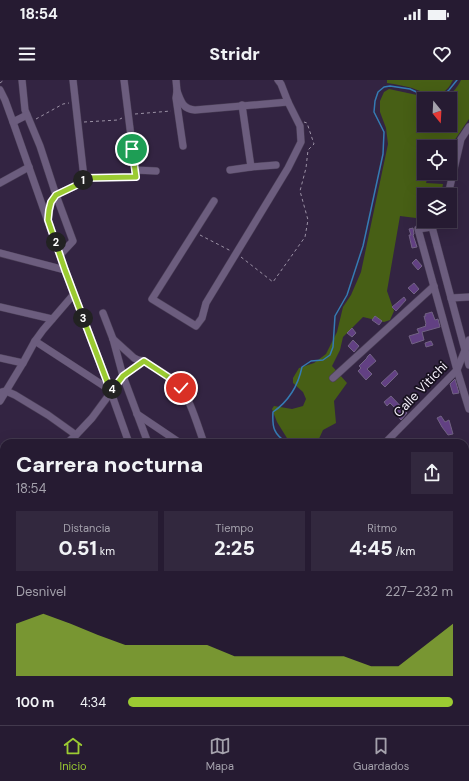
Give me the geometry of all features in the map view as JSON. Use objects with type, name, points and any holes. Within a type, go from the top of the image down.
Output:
[{"type":"street","points":[[48,220],[51,202],[56,195],[79,184],[84,178],[73,80]]},
{"type":"street","points":[[124,80],[135,174],[156,171]]},
{"type":"street","points":[[176,80],[176,98],[183,146]]},
{"type":"street","points":[[214,201],[152,299],[196,326],[202,318],[206,303],[288,168],[301,142],[300,126],[278,80]]},
{"type":"street","points":[[21,82],[25,110],[40,146],[73,241],[60,255]]},
{"type":"street","points":[[0,90],[5,100],[65,270],[128,439]]},
{"type":"street","points":[[177,91],[181,102],[185,107],[195,110],[288,102]]},
{"type":"street","points":[[242,105],[251,167]]},
{"type":"street","points":[[13,122],[29,118]]},
{"type":"street","points":[[450,188],[461,139],[469,128]]},
{"type":"street","points":[[461,139],[469,140]]},
{"type":"street","points":[[230,170],[276,165]]},
{"type":"street","points":[[0,182],[29,167]]},
{"type":"street","points":[[425,228],[418,229],[469,409]]},
{"type":"street","points":[[432,228],[467,350],[469,365]]},
{"type":"street","points":[[1,252],[65,270]]},
{"type":"street","points":[[333,378],[434,286]]},
{"type":"street","points":[[0,401],[3,392],[23,363],[35,340],[74,294]]},
{"type":"street","points":[[451,298],[469,297]]},
{"type":"street","points":[[0,307],[52,319]]},
{"type":"street","points":[[103,313],[123,376],[146,439]]},
{"type":"street","points":[[112,339],[134,358],[144,361],[176,382],[181,388],[191,407],[203,439]]},
{"type":"street","points":[[35,340],[111,392]]},
{"type":"street","name":"Calle Vitichi","points":[[389,439],[457,370],[467,350],[469,340]]},
{"type":"street","points":[[0,358],[23,363]]},
{"type":"street","points":[[71,439],[92,418],[123,376],[144,361]]},
{"type":"street","points":[[3,392],[15,395],[76,434]]},
{"type":"street","points":[[137,414],[174,439]]},
{"type":"path","points":[[0,83],[4,80]]},
{"type":"path","points":[[29,118],[63,104],[75,101]]},
{"type":"path","points":[[194,232],[236,253],[273,282],[305,236],[308,220],[300,191],[306,168],[308,150],[314,144],[307,122],[298,122]]},
{"type":"path","points":[[84,178],[135,174]]},
{"type":"green space","points":[[387,80],[453,80],[444,92],[423,92],[397,84],[387,83]]},
{"type":"green space","points":[[461,80],[469,80],[469,119],[455,140],[417,140],[417,180],[427,180],[426,183],[443,184],[442,188],[417,188],[417,218],[400,216],[387,291],[394,311],[390,320],[384,322],[363,317],[343,337],[340,350],[332,366],[347,383],[334,401],[336,423],[323,430],[319,439],[288,439],[277,422],[272,409],[274,406],[292,409],[303,406],[306,399],[303,392],[293,383],[293,378],[299,368],[314,363],[326,354],[337,332],[343,307],[351,295],[361,272],[388,144],[386,128],[380,112],[380,101],[384,92],[389,89],[417,95],[417,132],[457,132],[457,92],[453,92]]},
{"type":"building","points":[[413,228],[413,235],[417,247],[412,248],[409,229]]},
{"type":"building","points":[[416,259],[422,266],[418,270],[412,263]]},
{"type":"building","points":[[414,283],[419,289],[414,294],[408,288]]},
{"type":"building","points":[[404,297],[406,300],[396,311],[392,307]]},
{"type":"building","points":[[432,312],[435,320],[438,319],[440,327],[422,332],[424,340],[412,344],[409,336],[419,333],[417,329],[426,326],[424,316],[426,316],[425,314]]},
{"type":"building","points":[[375,316],[382,321],[379,325],[372,320]]},
{"type":"building","points":[[352,328],[356,333],[352,337],[347,333]]},
{"type":"building","points":[[353,340],[359,346],[354,352],[348,346]]},
{"type":"building","points":[[431,341],[433,345],[426,347],[425,343]]},
{"type":"building","points":[[370,354],[376,361],[367,369],[372,374],[366,380],[358,371],[361,368],[359,366]]},
{"type":"building","points":[[395,370],[398,374],[385,387],[381,383]]},
{"type":"building","points":[[455,379],[459,393],[453,394],[450,384]]},
{"type":"building","points":[[391,396],[407,413],[401,420],[394,412],[397,410],[390,403],[387,406],[384,402]]},
{"type":"building","points":[[441,416],[445,422],[449,420],[453,434],[448,435],[442,427],[437,418]]},
{"type":"waterway","points":[[282,439],[275,430],[273,412],[284,403],[292,392],[302,367],[311,361],[323,360],[330,355],[333,347],[335,316],[347,295],[363,246],[383,154],[384,132],[374,112],[378,92],[384,87],[390,86],[410,89],[425,96],[436,97],[442,96],[457,80]]},
{"type":"route","points":[[132,149],[136,177],[84,178],[79,184],[56,195],[51,202],[48,220],[65,270],[111,392],[123,376],[144,361],[176,382],[181,388]]}]
